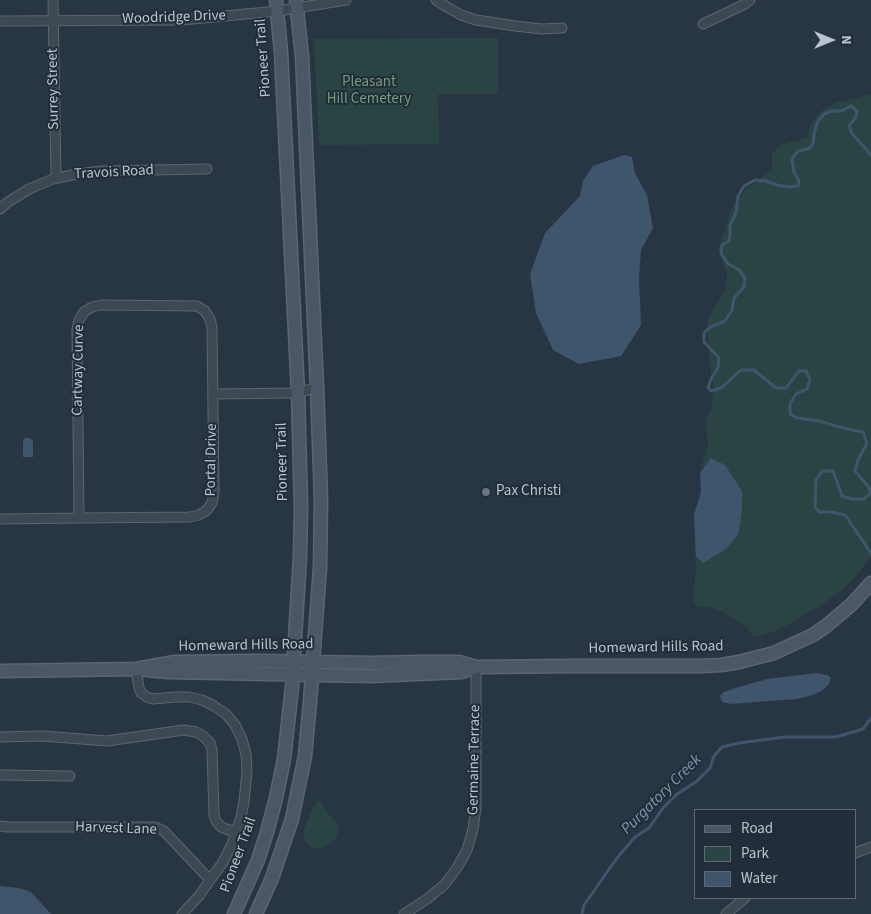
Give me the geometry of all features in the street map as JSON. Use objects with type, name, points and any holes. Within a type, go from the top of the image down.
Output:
[{"type":"main road","points":[[256,914],[272,878],[292,818],[305,756],[320,548],[321,499],[317,387],[302,56],[296,4]]},
{"type":"main road","name":"Pioneer Trail","points":[[234,914],[258,860],[276,798],[287,736],[294,661],[300,557],[301,507],[298,393],[277,5]]},
{"type":"main road","name":"Homeward Hills Road","points":[[136,669],[175,662],[294,661],[371,663],[458,662],[476,667],[721,665],[774,653],[813,635],[851,605],[871,583]]},
{"type":"main road","name":"Homeward Hills Road","points":[[0,671],[136,669],[170,672],[370,676],[462,672],[476,667]]},
{"type":"street","name":"Surrey Street","points":[[54,0],[56,178]]},
{"type":"street","name":"Woodridge Drive","points":[[0,21],[182,20],[277,5],[346,0]]},
{"type":"street","points":[[436,0],[461,15],[476,20],[542,29],[562,28]]},
{"type":"street","points":[[703,24],[750,0]]},
{"type":"street","name":"Travois Road","points":[[0,209],[29,189],[56,178],[102,171],[207,169]]},
{"type":"street","name":"Cartway Curve","points":[[79,518],[77,330],[79,320],[84,312],[92,307],[101,305],[197,306],[205,311],[210,319],[212,328],[213,394]]},
{"type":"street","points":[[213,394],[298,393],[317,387]]},
{"type":"street","name":"Portal Drive","points":[[0,519],[199,516],[212,503],[214,493],[213,394]]},
{"type":"street","name":"Germaine Terrace","points":[[404,914],[444,885],[457,868],[467,850],[476,808],[476,667]]},
{"type":"street","points":[[136,669],[139,688],[141,693],[147,698],[189,697],[202,700],[226,714],[236,725],[246,754],[244,802],[232,844],[199,896],[182,914]]},
{"type":"street","points":[[0,737],[42,736],[98,741],[184,730],[196,732],[210,743],[212,750],[214,815],[216,821],[221,827],[237,831]]},
{"type":"street","points":[[0,775],[70,776]]},
{"type":"street","name":"Harvest Lane","points":[[0,826],[155,827],[164,830],[210,880]]},
{"type":"street","points":[[856,853],[871,847]]},
{"type":"street","points":[[726,914],[744,899]]},
{"type":"green space","name":"Pleasant Hill Cemetery","points":[[498,38],[498,94],[438,94],[439,144],[319,145],[314,39]]},
{"type":"green space","points":[[871,94],[871,556],[856,576],[842,590],[820,606],[780,629],[761,636],[754,636],[744,625],[722,612],[710,607],[695,605],[693,596],[696,572],[694,515],[701,492],[700,473],[708,443],[706,421],[712,406],[713,386],[707,321],[725,290],[727,274],[718,250],[732,207],[746,189],[772,169],[772,153],[781,145],[807,138],[810,125],[820,112],[836,103]]},
{"type":"green space","points":[[320,800],[339,828],[337,838],[325,847],[318,848],[307,844],[303,834],[312,808]]},
{"type":"water","points":[[624,155],[632,157],[635,173],[647,195],[653,228],[641,250],[639,279],[641,325],[621,356],[579,364],[553,350],[536,313],[530,274],[545,233],[580,196],[583,181],[593,166]]},
{"type":"water","points":[[25,438],[30,438],[33,441],[33,457],[23,457],[23,441]]},
{"type":"water","points":[[711,458],[725,465],[742,491],[742,511],[738,535],[726,549],[703,563],[696,556],[694,515],[701,492],[700,473]]},
{"type":"water","points":[[816,673],[827,675],[831,678],[829,684],[823,690],[813,695],[797,699],[731,704],[722,702],[720,696],[724,692],[767,679]]},
{"type":"water","points":[[0,886],[19,888],[31,892],[51,914],[0,914]]},
{"type":"waterway","name":"Purgatory Creek","points":[[871,156],[852,134],[849,126],[856,117],[857,111],[851,106],[841,111],[832,111],[824,114],[817,123],[813,144],[808,149],[798,151],[792,159],[794,172],[799,181],[798,186],[789,187],[755,180],[744,186],[738,196],[736,213],[730,225],[729,241],[722,245],[721,253],[728,264],[738,269],[745,278],[744,287],[734,298],[732,310],[725,321],[710,327],[704,333],[704,342],[719,358],[718,368],[708,387],[711,391],[721,388],[741,370],[754,370],[776,388],[786,388],[799,371],[806,371],[810,380],[807,389],[796,394],[790,404],[790,414],[797,418],[819,421],[863,432],[867,443],[858,460],[855,471],[871,492],[864,499],[852,499],[842,496],[833,471],[822,471],[816,480],[815,507],[819,512],[845,515],[871,554]]},
{"type":"waterway","name":"Purgatory Creek","points":[[582,914],[584,905],[617,858],[635,837],[649,828],[663,808],[676,795],[697,781],[710,768],[714,756],[722,747],[785,737],[836,737],[863,729],[871,718]]},
{"type":"place","name":"Pax Christi","points":[[486,492]]}]
